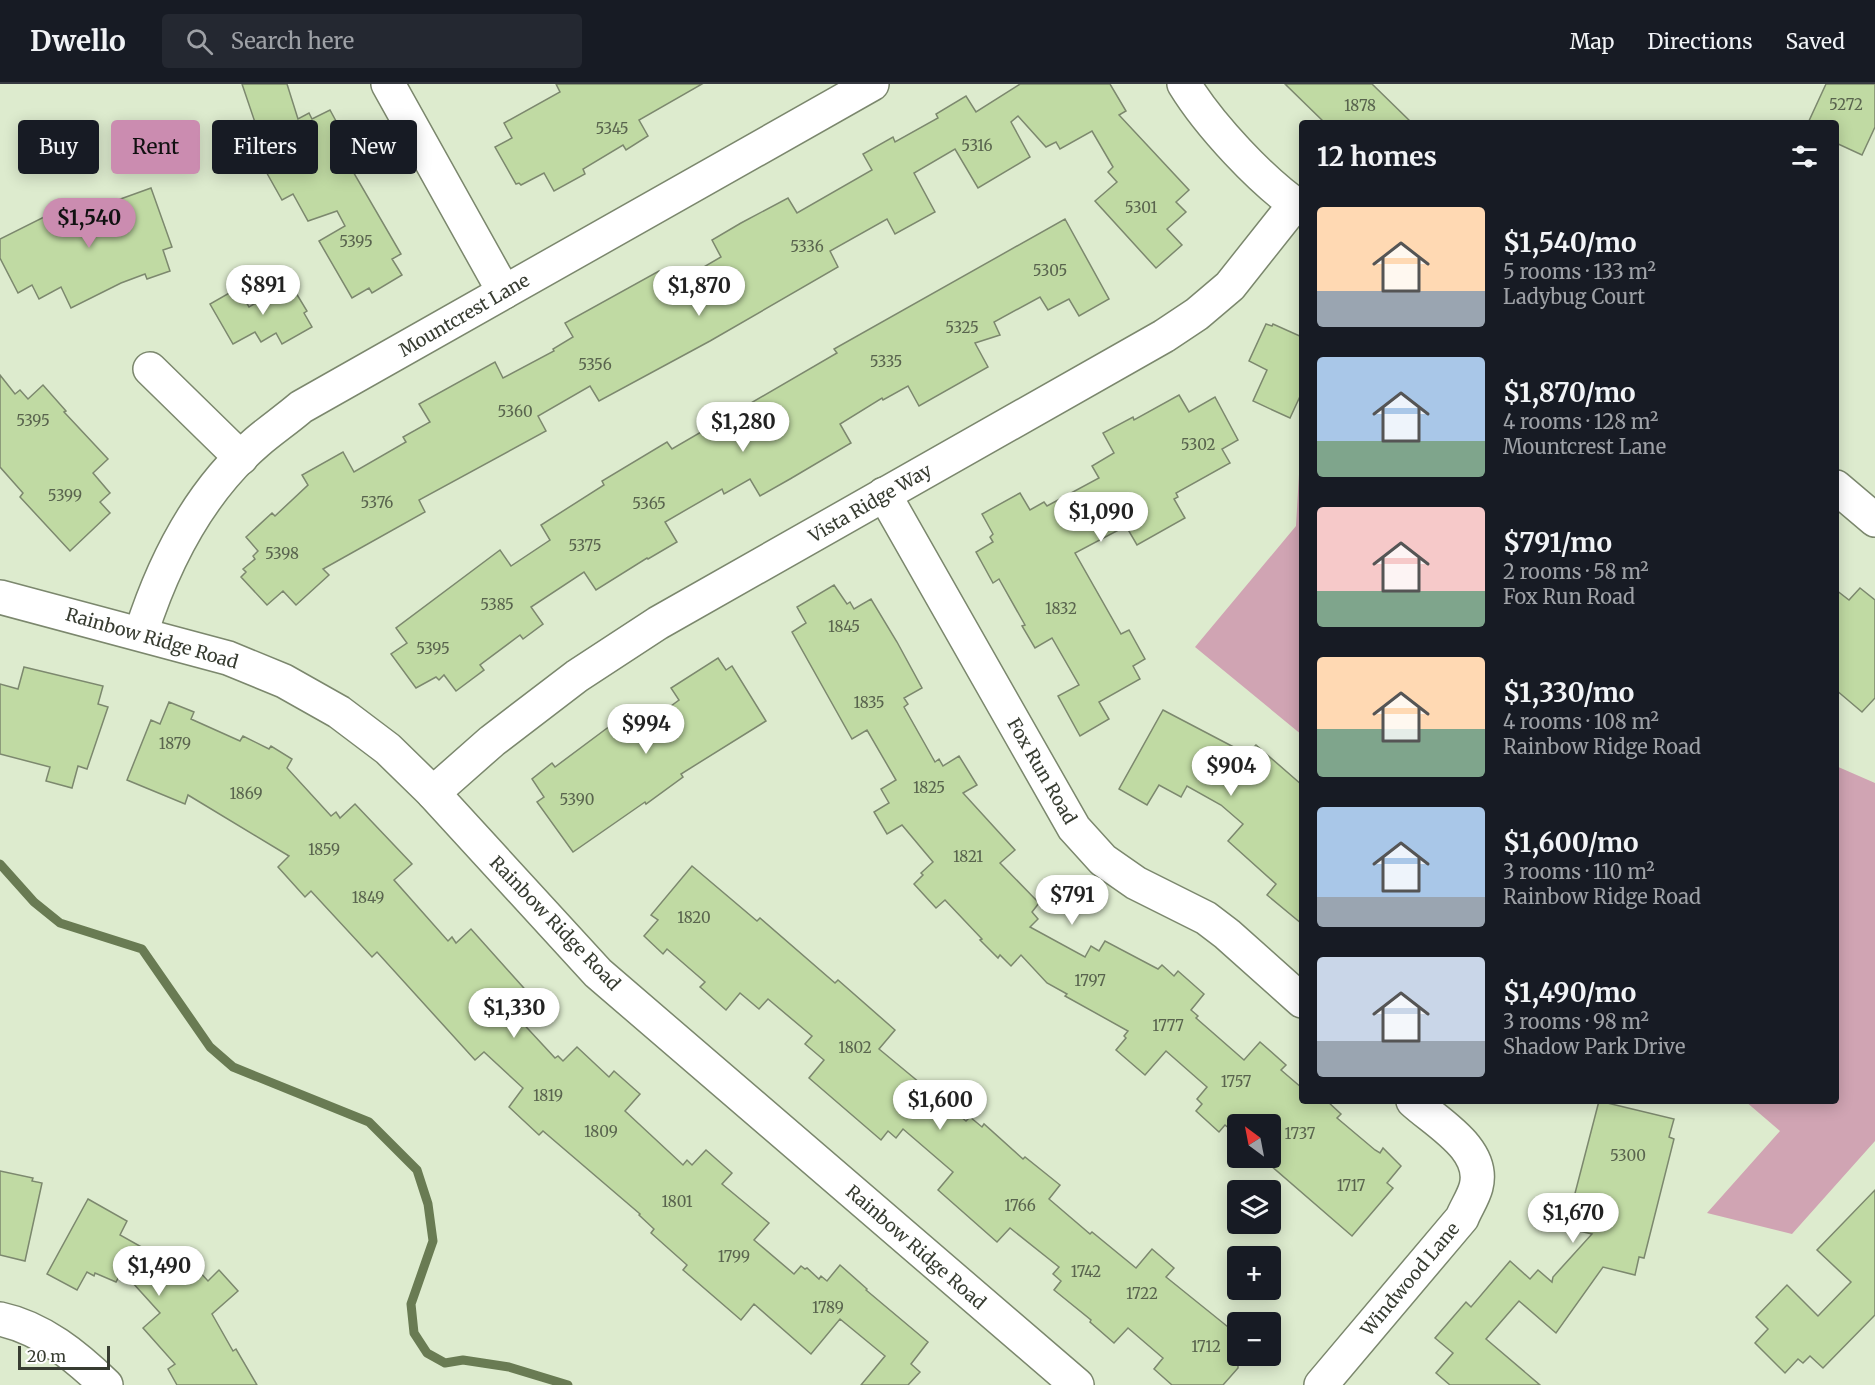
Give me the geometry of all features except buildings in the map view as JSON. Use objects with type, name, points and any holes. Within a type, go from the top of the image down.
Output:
[{"type":"street","points":[[388,84],[504,292]]},
{"type":"street","name":"Mountcrest Lane","points":[[141,633],[154,592],[177,543],[206,498],[257,442],[301,407],[872,84]]},
{"type":"street","points":[[1184,84],[1225,138],[1272,185],[1298,207]]},
{"type":"street","name":"Vista Ridge Way","points":[[433,793],[492,741],[586,670],[658,623],[1164,336],[1197,314],[1230,286],[1298,207]]},
{"type":"street","points":[[150,369],[241,458]]},
{"type":"street","points":[[1839,490],[1875,520]]},
{"type":"street","name":"Fox Run Road","points":[[884,494],[1074,828],[1103,860],[1136,884],[1213,923],[1299,998]]},
{"type":"street","name":"Rainbow Ridge Road","points":[[0,597],[228,657],[284,681],[347,718],[388,749],[433,793],[598,973],[1077,1385]]},
{"type":"street","name":"Windwood Lane","points":[[1321,1385],[1462,1218],[1476,1186],[1476,1162],[1460,1142],[1416,1104]]},
{"type":"street","points":[[0,1319],[45,1336],[80,1360],[106,1385]]},
{"type":"shaded area","points":[[1299,474],[1299,733],[1195,647],[1296,526]]},
{"type":"shaded area","points":[[1839,767],[1875,783],[1875,1141],[1792,1234],[1707,1213],[1780,1131],[1748,1104],[1839,1104]]},
{"type":"waterway","points":[[0,864],[34,902],[60,923],[142,949],[210,1047],[233,1067],[369,1122],[417,1170],[428,1204],[433,1241],[411,1304],[414,1333],[427,1353],[445,1363],[463,1360],[509,1367],[568,1385]]}]
